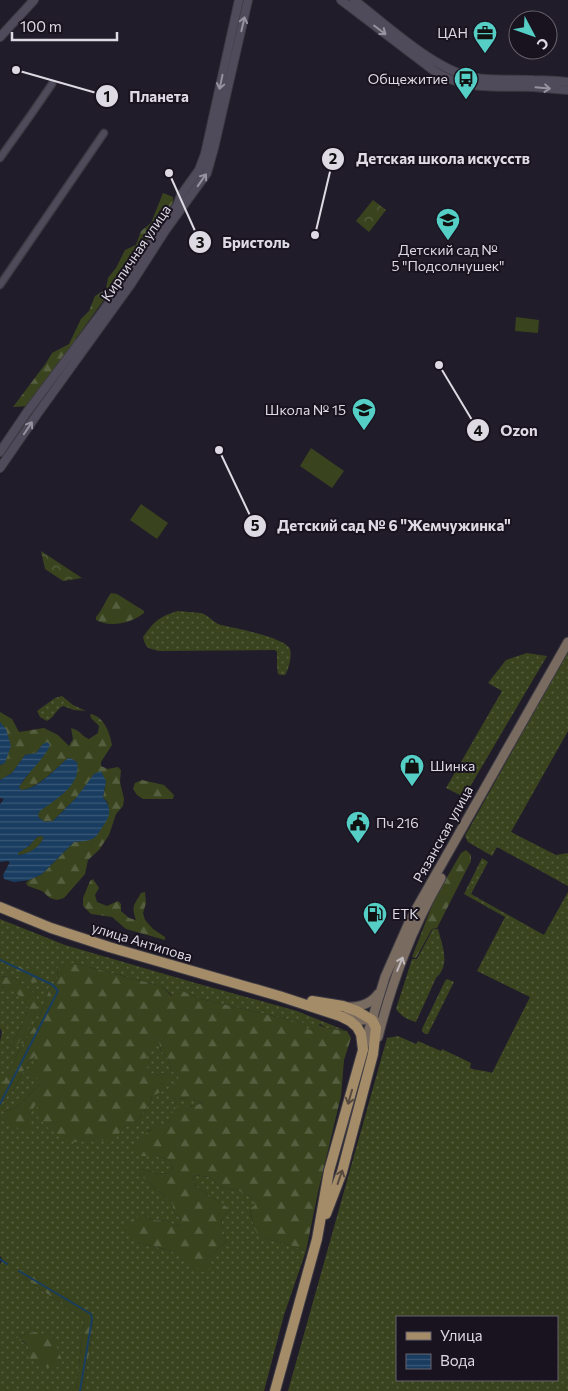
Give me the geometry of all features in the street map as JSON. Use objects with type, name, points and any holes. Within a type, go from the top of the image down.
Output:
[{"type":"main road","name":"Рязанская улица","points":[[363,1050],[381,990],[395,952],[411,918],[568,642],[416,925],[396,975],[385,1010]]},
{"type":"main road","name":"улица Антипова","points":[[0,907],[51,928],[109,947],[280,996],[342,1011],[357,1011],[372,1020]]},
{"type":"main road","points":[[342,1011],[371,1002],[381,990]]},
{"type":"main road","points":[[373,1054],[376,1028],[372,1020],[379,1018],[385,1010]]},
{"type":"main road","points":[[275,1391],[317,1239],[342,1172],[385,1010]]},
{"type":"main road","name":"улица Антипова","points":[[342,1011],[361,1034],[363,1050]]},
{"type":"main road","points":[[317,1239],[329,1172],[363,1050]]},
{"type":"street","points":[[0,37],[34,0]]},
{"type":"street","name":"Кирпичная улица","points":[[0,452],[27,412],[103,311],[200,170],[239,0]]},
{"type":"street","name":"Кирпичная улица","points":[[0,468],[207,173],[248,0]]},
{"type":"street","points":[[341,0],[440,75],[472,86],[534,87],[568,90]]},
{"type":"street","points":[[354,0],[438,64],[458,74],[485,79],[568,82]]},
{"type":"street","points":[[0,158],[52,84]]},
{"type":"street","points":[[0,285],[104,133]]},
{"type":"green space","points":[[163,193],[173,197],[173,203],[28,406],[13,407],[52,353],[69,344],[81,319],[89,311],[95,296],[106,289],[108,278],[116,268],[125,250],[136,245],[141,231],[151,223]]},
{"type":"green space","points":[[373,200],[386,210],[369,232],[356,221]]},
{"type":"green space","points":[[516,317],[539,320],[538,333],[515,331]]},
{"type":"green space","points":[[311,448],[344,471],[332,488],[300,466]]},
{"type":"green space","points":[[141,504],[168,523],[157,539],[130,520]]},
{"type":"green space","points":[[41,551],[82,578],[63,581],[45,569]]},
{"type":"green space","points":[[111,593],[117,594],[144,611],[144,613],[121,623],[108,624],[96,620]]},
{"type":"green space","points":[[178,611],[201,613],[218,624],[269,637],[286,645],[290,649],[291,655],[285,675],[278,674],[277,652],[275,650],[159,651],[148,647],[143,637],[151,627],[166,615]]},
{"type":"green space","points":[[568,651],[568,731],[511,832],[556,855],[568,853],[568,886],[497,847],[492,856],[468,842],[465,836]]},
{"type":"green space","points":[[527,653],[547,656],[464,797],[446,788],[502,691],[488,683],[506,660]]},
{"type":"green space","points":[[62,696],[73,705],[86,711],[74,710],[63,706],[47,721],[40,717],[37,711],[55,698]]},
{"type":"green space","points":[[0,712],[12,719],[19,732],[44,728],[58,735],[69,746],[73,739],[71,728],[89,739],[98,733],[99,726],[91,718],[90,714],[95,715],[103,722],[110,735],[112,745],[101,762],[101,766],[108,769],[118,767],[121,770],[120,782],[124,799],[123,806],[116,814],[109,835],[99,850],[88,860],[85,874],[64,898],[57,900],[50,898],[42,891],[28,886],[26,883],[42,874],[74,842],[88,840],[108,803],[103,797],[106,781],[76,798],[53,821],[45,822],[39,818],[38,814],[67,759],[39,782],[27,789],[21,790],[19,787],[32,769],[43,744],[36,753],[25,755],[12,773],[0,780],[0,765],[2,765]]},
{"type":"green space","points":[[142,780],[164,785],[174,795],[173,799],[143,799],[133,789],[135,783]]},
{"type":"green space","points":[[37,837],[44,837],[37,847],[30,852],[18,855]]},
{"type":"green space","points":[[466,850],[471,855],[471,861],[437,928],[432,929],[416,958],[412,957],[435,898],[461,853]]},
{"type":"green space","points":[[482,858],[488,862],[471,894],[544,935],[568,892],[568,1391],[288,1391],[387,1038],[398,1036],[416,1044],[418,1041],[441,1051],[442,1049],[471,1063],[470,1068],[492,1073],[530,997],[477,971],[505,917],[464,894]]},
{"type":"green space","points":[[93,879],[99,888],[95,895],[97,902],[107,906],[118,901],[121,904],[121,911],[129,918],[136,920],[134,906],[141,893],[145,892],[146,903],[143,913],[145,920],[153,929],[165,937],[165,940],[126,929],[112,917],[91,914],[83,906],[83,898],[90,881]]},
{"type":"green space","points":[[0,919],[65,945],[297,1011],[344,1030],[326,1028],[320,1024],[312,1030],[308,1030],[303,1023],[201,999],[180,990],[173,996],[161,986],[73,963],[58,965],[57,980],[50,988],[38,1020],[17,1054],[0,1088],[0,1042],[2,1032],[0,1028],[0,987],[17,993],[28,1006],[26,1017],[10,1047],[10,1053],[36,995],[15,978],[0,976]]},
{"type":"green space","points":[[433,929],[438,929],[444,955],[443,967],[416,1022],[400,1014],[396,1009],[412,959],[417,959]]},
{"type":"green space","points":[[61,963],[73,963],[161,986],[172,996],[176,990],[180,990],[201,999],[303,1023],[309,1030],[312,1030],[316,1024],[326,1028],[347,1031],[351,1038],[344,1060],[341,1096],[306,1251],[267,1239],[257,1233],[250,1209],[255,1205],[251,1197],[239,1191],[221,1187],[209,1177],[194,1175],[193,1183],[198,1188],[230,1209],[221,1220],[226,1242],[211,1255],[210,1269],[205,1273],[171,1251],[137,1242],[126,1228],[132,1219],[143,1215],[153,1220],[168,1221],[175,1226],[182,1224],[182,1220],[174,1213],[172,1202],[139,1174],[138,1170],[142,1169],[157,1174],[168,1173],[173,1168],[171,1161],[157,1156],[135,1156],[133,1153],[143,1136],[170,1121],[174,1107],[185,1108],[203,1103],[193,1099],[171,1098],[168,1096],[179,1077],[171,1070],[169,1059],[161,1051],[158,1037],[144,1061],[152,1073],[165,1073],[170,1078],[163,1091],[152,1096],[150,1103],[137,1121],[124,1127],[117,1136],[96,1142],[74,1142],[50,1130],[37,1116],[37,1102],[30,1114],[29,1129],[25,1130],[15,1127],[3,1119],[4,1112],[18,1106],[42,1082],[31,1073],[35,1056],[28,1063],[14,1089],[0,1104],[0,1088],[17,1054],[38,1020],[50,988],[57,980],[58,965]]},
{"type":"green space","points":[[15,964],[25,969],[40,970],[43,981],[34,982],[24,979],[17,972]]},
{"type":"green space","points":[[0,976],[15,978],[36,995],[38,1001],[34,1017],[10,1054],[10,1047],[26,1017],[28,1006],[13,991],[0,987]]},
{"type":"green space","points":[[447,979],[454,982],[428,1034],[425,1034],[422,1029]]},
{"type":"green space","points":[[158,1037],[161,1051],[169,1059],[171,1070],[179,1077],[171,1098],[193,1099],[203,1103],[185,1108],[170,1121],[148,1131],[135,1156],[157,1156],[171,1161],[173,1168],[168,1173],[157,1174],[142,1169],[139,1174],[172,1202],[174,1213],[182,1220],[182,1224],[175,1226],[168,1221],[153,1220],[143,1215],[137,1242],[171,1251],[205,1272],[211,1255],[226,1242],[221,1220],[230,1209],[198,1188],[193,1183],[194,1175],[209,1177],[221,1187],[239,1191],[251,1197],[256,1205],[250,1210],[254,1228],[267,1239],[306,1251],[284,1315],[264,1391],[83,1391],[93,1317],[89,1309],[21,1276],[83,1318],[76,1391],[0,1391],[0,1264],[3,1260],[0,1256],[0,1104],[14,1089],[28,1063],[36,1055],[42,1082],[18,1106],[4,1112],[30,1114],[37,1101],[116,1136],[124,1127],[137,1121],[150,1103],[165,1073],[151,1073],[143,1061]],"holes":[[[35,1332],[27,1353],[29,1346],[17,1338]]]},
{"type":"green space","points":[[19,1270],[30,1272],[89,1309],[93,1317],[83,1391],[76,1391],[83,1318],[21,1276]]},
{"type":"green space","points":[[35,1332],[52,1339],[62,1360],[61,1367],[39,1365],[28,1357],[28,1346],[23,1341],[16,1340],[28,1333]]},
{"type":"water","points":[[0,722],[6,729],[11,746],[5,763],[0,765]]},
{"type":"water","points":[[48,742],[50,746],[19,787],[21,790],[33,787],[39,783],[67,759],[70,758],[77,762],[78,770],[72,784],[40,811],[38,814],[39,818],[45,822],[53,821],[76,798],[94,774],[101,771],[106,781],[103,797],[108,806],[109,813],[94,838],[87,841],[74,842],[42,874],[29,880],[14,882],[4,879],[3,875],[10,862],[0,862],[0,804],[4,799],[0,798],[0,780],[12,773],[25,755],[36,753],[43,744]],"holes":[[[37,837],[44,837],[33,850],[18,855]]]},
{"type":"waterway","points":[[0,960],[53,985],[58,991],[0,1104]]},
{"type":"waterway","points":[[0,1259],[7,1264]]},
{"type":"waterway","points":[[19,1271],[91,1314],[92,1319],[80,1391]]},
{"type":"place","name":"ЦАН","points":[[485,54]]},
{"type":"place","name":"Планета","points":[[16,70]]},
{"type":"place","name":"Общежитие","points":[[466,100]]},
{"type":"place","name":"Бристоль","points":[[169,173]]},
{"type":"place","name":"Детская школа искусств","points":[[315,235]]},
{"type":"place","name":"Детский сад № 5 \"Подсолнушек\"","points":[[448,241]]},
{"type":"place","name":"Ozon","points":[[439,365]]},
{"type":"place","name":"Школа № 15","points":[[364,431]]},
{"type":"place","name":"Детский сад № 6 \"Жемчужинка\"","points":[[219,450]]},
{"type":"place","name":"Шинка","points":[[412,787]]},
{"type":"place","name":"Пч 216","points":[[358,844]]},
{"type":"place","name":"ЕТК","points":[[375,935]]}]
